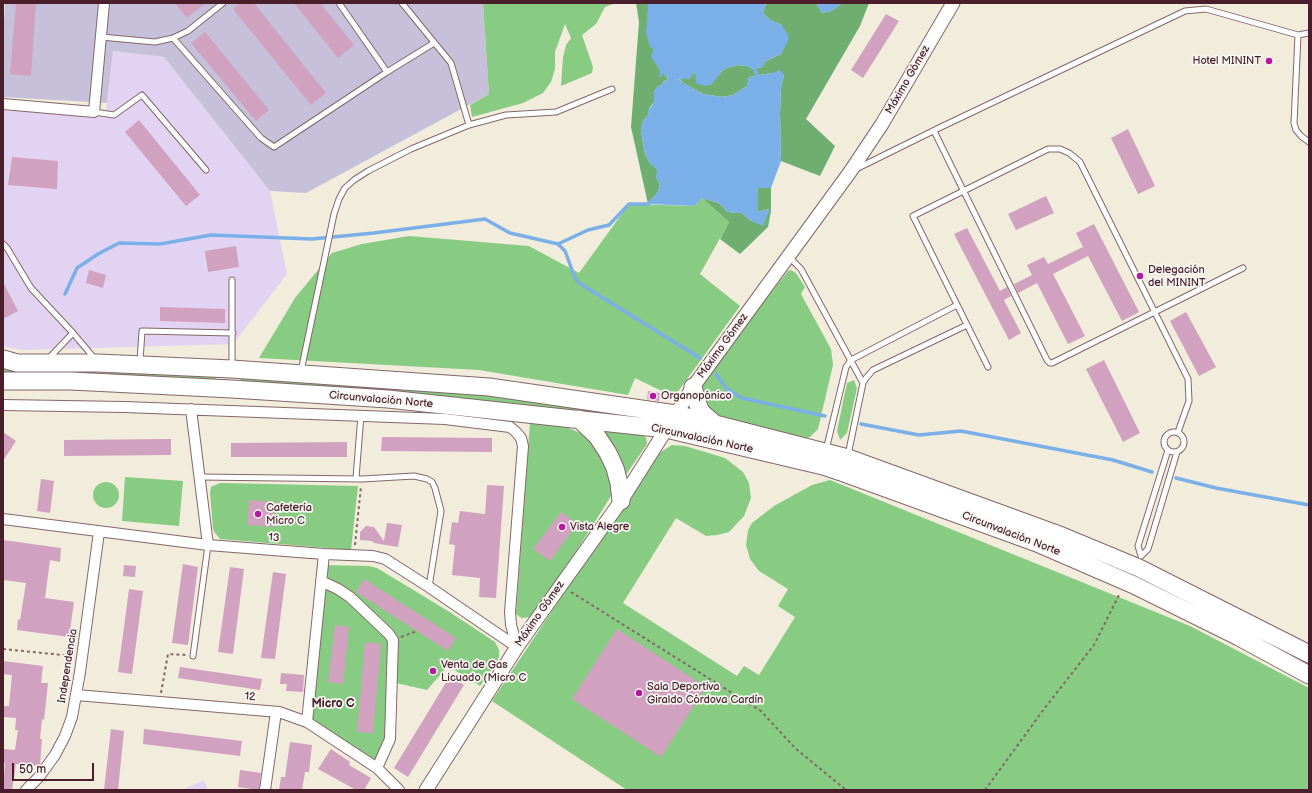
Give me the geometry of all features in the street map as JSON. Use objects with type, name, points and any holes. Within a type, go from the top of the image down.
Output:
[{"type":"highway","name":"Circunvalación Norte","points":[[3,359],[17,363],[98,363],[232,369],[489,387],[676,414],[715,424],[846,465],[1140,562],[1309,654]]},
{"type":"highway","points":[[98,363],[98,382]]},
{"type":"highway","points":[[232,369],[232,389]]},
{"type":"highway","name":"Circunvalación Norte","points":[[3,381],[98,382],[388,399],[666,429],[824,459]]},
{"type":"highway","points":[[693,387],[701,412],[715,424]]},
{"type":"highway","points":[[579,419],[597,436],[608,453],[615,468],[619,483],[621,501]]},
{"type":"highway","name":"Circunvalación Norte","points":[[846,465],[1037,543],[1130,583],[1239,637],[1309,675]]},
{"type":"highway","points":[[1130,583],[1140,562]]},
{"type":"street","points":[[3,104],[94,112],[104,3]]},
{"type":"street","name":"Máximo Gómez","points":[[426,790],[517,647],[621,501],[693,387],[850,172],[882,124],[953,3]]},
{"type":"street","points":[[3,405],[124,407],[361,415],[445,419],[510,427],[516,432],[524,446],[510,612],[511,624],[517,647]]},
{"type":"street","points":[[191,409],[208,545]]},
{"type":"street","name":"13","points":[[3,519],[208,545],[354,556],[373,556],[385,559],[517,647]]},
{"type":"street","name":"Independencia","points":[[26,790],[56,755],[72,717],[82,657],[99,532]]},
{"type":"street","points":[[306,722],[324,554]]},
{"type":"street","points":[[321,581],[338,589],[350,597],[389,634],[393,640],[390,739],[377,768]]},
{"type":"street","name":"12","points":[[76,695],[276,712],[306,722],[377,768],[399,790]]},
{"type":"street","points":[[265,790],[276,712]]},
{"type":"lane","points":[[101,36],[155,42],[173,38],[188,31],[223,3]]},
{"type":"lane","points":[[338,3],[387,72]]},
{"type":"lane","points":[[402,3],[451,63],[469,125]]},
{"type":"lane","points":[[850,172],[1185,11],[1206,9],[1298,35],[1309,33]]},
{"type":"lane","points":[[1298,35],[1294,123],[1296,130],[1309,142]]},
{"type":"lane","points":[[173,38],[261,138],[274,147],[387,72],[434,43]]},
{"type":"lane","points":[[300,374],[334,214],[346,188],[354,180],[368,170],[411,149],[469,125],[506,115],[556,112],[612,90]]},
{"type":"lane","points":[[94,112],[114,115],[142,95],[206,170]]},
{"type":"lane","points":[[934,131],[1043,353],[1050,363],[1243,268]]},
{"type":"lane","points":[[988,367],[913,216],[1048,149],[1060,149],[1070,154],[1080,162],[1188,379],[1189,401],[1178,432]]},
{"type":"lane","points":[[3,244],[7,248],[31,288],[73,333],[98,363]]},
{"type":"lane","points":[[788,257],[801,269],[864,384]]},
{"type":"lane","points":[[232,280],[232,369]]},
{"type":"lane","points":[[824,459],[846,367],[851,360],[957,305]]},
{"type":"lane","points":[[846,465],[866,378],[873,370],[967,325]]},
{"type":"lane","points":[[140,365],[142,331],[233,332]]},
{"type":"lane","points":[[45,363],[73,333]]},
{"type":"lane","points":[[359,478],[361,415]]},
{"type":"lane","points":[[1140,562],[1148,549],[1177,452],[1183,447],[1183,437],[1178,432],[1168,433],[1164,438],[1164,445],[1170,452],[1177,452]]},
{"type":"lane","points":[[1140,562],[1138,546],[1168,450]]},
{"type":"lane","points":[[200,477],[359,478],[414,476],[426,479],[432,482],[435,488],[441,511],[429,587]]},
{"type":"lane","points":[[193,656],[208,545]]},
{"type":"path","points":[[354,556],[359,478]]},
{"type":"path","points":[[985,790],[1044,709],[1094,645],[1130,583]]},
{"type":"path","points":[[561,585],[760,711],[795,748],[846,790]]},
{"type":"path","points":[[393,640],[417,631]]},
{"type":"path","points":[[3,649],[82,657]]},
{"type":"path","points":[[160,702],[168,654],[193,656]]},
{"type":"shaded area","points":[[5,3],[483,3],[489,94],[306,193],[270,191],[164,57],[113,51],[107,103],[3,97],[3,38]]},
{"type":"shaded area","points":[[113,51],[164,57],[270,191],[287,274],[233,344],[22,350],[3,346],[3,110],[104,117]]},
{"type":"shaded area","points":[[204,780],[208,790],[182,790]]},
{"type":"green space","points":[[483,3],[616,3],[605,7],[596,24],[582,35],[593,67],[592,73],[561,86],[563,57],[566,45],[571,38],[565,24],[555,52],[555,69],[551,82],[543,93],[523,103],[472,117],[470,105],[489,94]]},
{"type":"green space","points":[[636,3],[648,3],[654,49],[652,57],[660,70],[660,77],[661,74],[664,74],[668,78],[662,85],[657,87],[654,92],[654,102],[648,113],[650,114],[643,121],[641,131],[645,154],[650,163],[658,170],[656,177],[660,184],[658,192],[648,204],[631,127],[639,22]]},
{"type":"green space","points":[[766,3],[816,3],[822,13],[831,11],[841,3],[869,3],[860,26],[806,119],[835,146],[820,176],[781,161],[780,113],[781,87],[784,75],[772,73],[749,77],[747,86],[733,95],[722,97],[703,94],[683,83],[679,78],[688,79],[695,72],[697,79],[715,79],[723,70],[730,67],[738,65],[747,66],[753,69],[762,67],[766,61],[781,54],[782,25],[770,20],[763,13]]},
{"type":"green space","points":[[758,188],[771,188],[771,211],[768,227],[740,254],[720,239],[729,222],[702,198],[719,203],[728,212],[742,213],[751,221],[769,209],[758,212]]},
{"type":"green space","points":[[702,198],[729,222],[700,274],[740,306],[674,397],[635,378],[628,395],[479,370],[259,358],[295,298],[332,253],[362,244],[409,236],[529,246],[579,273],[629,204],[695,206]]},
{"type":"green space","points":[[791,270],[796,273],[805,287],[801,294],[831,349],[833,365],[818,429],[810,437],[803,439],[710,414],[697,386],[788,271]]},
{"type":"green space","points":[[3,368],[81,372],[83,374],[3,375]]},
{"type":"green space","points":[[111,372],[213,375],[216,378],[215,380],[108,374]]},
{"type":"green space","points":[[241,376],[364,384],[501,397],[644,418],[242,381],[240,379]]},
{"type":"green space","points":[[854,380],[857,388],[847,433],[840,440],[837,431],[847,383]]},
{"type":"green space","points":[[530,422],[568,428],[583,434],[598,447],[612,481],[611,496],[552,590],[533,617],[521,618],[516,614]]},
{"type":"green space","points":[[595,428],[643,434],[646,438],[647,444],[623,479]]},
{"type":"green space","points":[[672,445],[685,446],[725,458],[743,472],[749,483],[751,498],[744,516],[729,532],[706,536],[676,518],[623,603],[737,676],[744,666],[759,675],[795,617],[778,606],[788,589],[759,571],[750,559],[746,545],[748,530],[752,523],[774,506],[812,485],[830,480],[1190,626],[1309,688],[1309,790],[627,790],[492,701],[656,455]]},
{"type":"green space","points":[[125,477],[183,481],[179,526],[122,521]]},
{"type":"green space","points":[[106,482],[115,486],[119,495],[115,504],[106,508],[97,504],[93,495],[97,486]]},
{"type":"green space","points":[[220,483],[358,486],[351,550],[220,539],[213,529],[210,493],[211,487]]},
{"type":"green space","points":[[323,565],[369,566],[377,568],[448,611],[495,642],[499,650],[497,662],[480,686],[448,666],[427,690],[392,682],[390,739],[377,768],[307,722]]},
{"type":"water","points":[[648,3],[766,3],[763,13],[770,20],[782,25],[789,37],[781,54],[766,61],[762,67],[753,70],[747,66],[738,65],[730,67],[723,70],[711,85],[704,86],[696,83],[695,72],[688,79],[679,79],[683,83],[703,94],[722,97],[733,95],[747,86],[749,77],[780,70],[784,75],[781,87],[780,113],[781,161],[771,188],[758,188],[758,212],[770,209],[763,226],[751,221],[742,213],[728,212],[719,203],[702,198],[695,206],[648,204],[658,192],[660,184],[656,177],[657,170],[650,163],[645,154],[641,131],[643,121],[650,114],[647,113],[654,102],[654,92],[657,87],[662,85],[662,83],[668,78],[664,74],[661,74],[661,77],[659,77],[660,70],[651,57],[654,49],[650,47],[646,33]]},
{"type":"water","points":[[816,3],[841,3],[831,11],[822,13]]},
{"type":"building","points":[[16,3],[36,3],[31,76],[10,74]]},
{"type":"building","points":[[175,3],[206,3],[187,18]]},
{"type":"building","points":[[240,3],[254,3],[326,93],[311,105],[233,9]]},
{"type":"building","points":[[294,3],[320,3],[354,45],[338,58]]},
{"type":"building","points":[[886,14],[899,21],[863,78],[851,70]]},
{"type":"building","points":[[205,32],[269,110],[256,121],[191,43]]},
{"type":"building","points":[[139,120],[200,195],[186,206],[125,132]]},
{"type":"building","points":[[1128,129],[1155,186],[1138,194],[1111,138]]},
{"type":"building","points":[[12,157],[58,161],[57,189],[8,185]]},
{"type":"building","points":[[1046,196],[1054,213],[1016,230],[1008,214]]},
{"type":"building","points":[[1094,224],[1139,312],[1122,321],[1088,256],[1053,274],[1085,336],[1068,344],[1037,283],[1018,293],[1014,284],[1032,275],[1027,265],[1044,257],[1048,264],[1083,247],[1076,233]]},
{"type":"building","points":[[967,228],[1000,291],[1007,287],[1011,296],[1004,300],[1021,333],[1009,340],[954,234]]},
{"type":"building","points":[[236,246],[239,267],[208,272],[205,251]]},
{"type":"building","points":[[89,270],[106,275],[103,288],[86,283]]},
{"type":"building","points":[[3,282],[18,311],[3,319]]},
{"type":"building","points":[[160,307],[225,309],[225,323],[160,321]]},
{"type":"building","points":[[1186,312],[1216,367],[1199,376],[1170,321]]},
{"type":"building","points":[[1104,360],[1140,433],[1123,442],[1086,369]]},
{"type":"building","name":"Organopónico","points":[[648,391],[660,393],[659,401],[647,399]]},
{"type":"building","points":[[3,432],[16,441],[3,461]]},
{"type":"building","points":[[382,437],[492,438],[492,452],[381,451]]},
{"type":"building","points":[[171,439],[171,455],[64,456],[64,440]]},
{"type":"building","points":[[347,442],[347,457],[231,457],[231,443]]},
{"type":"building","points":[[41,479],[54,481],[50,513],[37,511]]},
{"type":"building","points":[[487,485],[504,486],[496,598],[479,597],[480,578],[452,575],[455,545],[449,544],[452,522],[458,523],[460,511],[485,514]]},
{"type":"building","points":[[249,500],[275,502],[273,527],[247,525]]},
{"type":"building","points":[[561,512],[577,524],[550,561],[533,549]]},
{"type":"building","points":[[387,523],[402,525],[398,547],[360,540],[360,532],[366,526],[374,527],[384,541]]},
{"type":"building","points":[[3,540],[61,548],[60,562],[50,560],[45,598],[74,602],[69,637],[17,630],[26,583],[3,580]]},
{"type":"building","points":[[183,564],[198,567],[188,645],[172,643]]},
{"type":"building","points":[[124,565],[136,566],[135,577],[123,576]]},
{"type":"building","points":[[230,567],[244,569],[233,654],[218,652]]},
{"type":"building","points":[[273,572],[286,574],[275,659],[261,658]]},
{"type":"building","points":[[364,579],[456,638],[448,651],[356,592]]},
{"type":"building","points":[[129,589],[143,591],[132,674],[118,672]]},
{"type":"building","points":[[335,625],[349,627],[343,684],[328,682]]},
{"type":"building","name":"Sala Deportiva Giraldo Córdova Cardín","points":[[617,629],[706,687],[661,757],[572,699]]},
{"type":"building","points":[[365,642],[381,644],[373,733],[357,732]]},
{"type":"building","points":[[3,661],[43,666],[41,683],[48,683],[44,720],[42,719],[40,739],[42,739],[40,765],[16,764],[12,790],[3,790],[5,763],[3,763],[3,749],[15,750],[18,730],[15,730],[16,718],[3,717],[3,706],[9,706],[12,675],[3,674]]},
{"type":"building","points":[[180,667],[262,679],[260,690],[178,678]]},
{"type":"building","points":[[281,673],[304,675],[303,692],[286,691],[287,684],[280,684]]},
{"type":"building","points":[[450,676],[464,685],[408,777],[394,768]]},
{"type":"building","points":[[111,729],[124,731],[118,790],[104,790]]},
{"type":"building","points":[[144,729],[242,741],[240,756],[143,744]]},
{"type":"building","points":[[290,742],[312,745],[309,772],[305,772],[302,790],[279,790],[281,777],[285,777]]},
{"type":"building","points":[[331,749],[350,762],[349,765],[371,778],[364,790],[356,790],[318,769]]},
{"type":"building","points":[[240,770],[261,773],[259,790],[238,787]]},
{"type":"waterway","points":[[754,66],[758,79]]},
{"type":"waterway","points":[[65,294],[77,268],[98,254],[119,243],[160,244],[211,235],[312,239],[485,219],[510,233],[558,244],[588,230],[609,225],[629,204],[648,204],[652,201]]},
{"type":"waterway","points":[[558,244],[565,251],[575,278],[579,283],[700,358]]},
{"type":"waterway","points":[[716,374],[727,389],[742,398],[825,416]]},
{"type":"waterway","points":[[861,424],[919,435],[961,431],[1113,460],[1152,472]]},
{"type":"waterway","points":[[1176,478],[1216,488],[1309,505]]},
{"type":"place","name":"Hotel MININT","points":[[1269,61]]},
{"type":"place","name":"Delegación del MININT","points":[[1140,276]]},
{"type":"place","name":"Organopónico","points":[[653,396]]},
{"type":"place","name":"Cafetería Micro C","points":[[258,514]]},
{"type":"place","name":"Vista Alegre","points":[[562,527]]},
{"type":"place","name":"Venta de Gas Licuado (Micro C","points":[[433,671]]},
{"type":"place","name":"Sala Deportiva Giraldo Córdova Cardín","points":[[639,693]]},
{"type":"district","name":"Micro C","points":[[333,704]]}]
